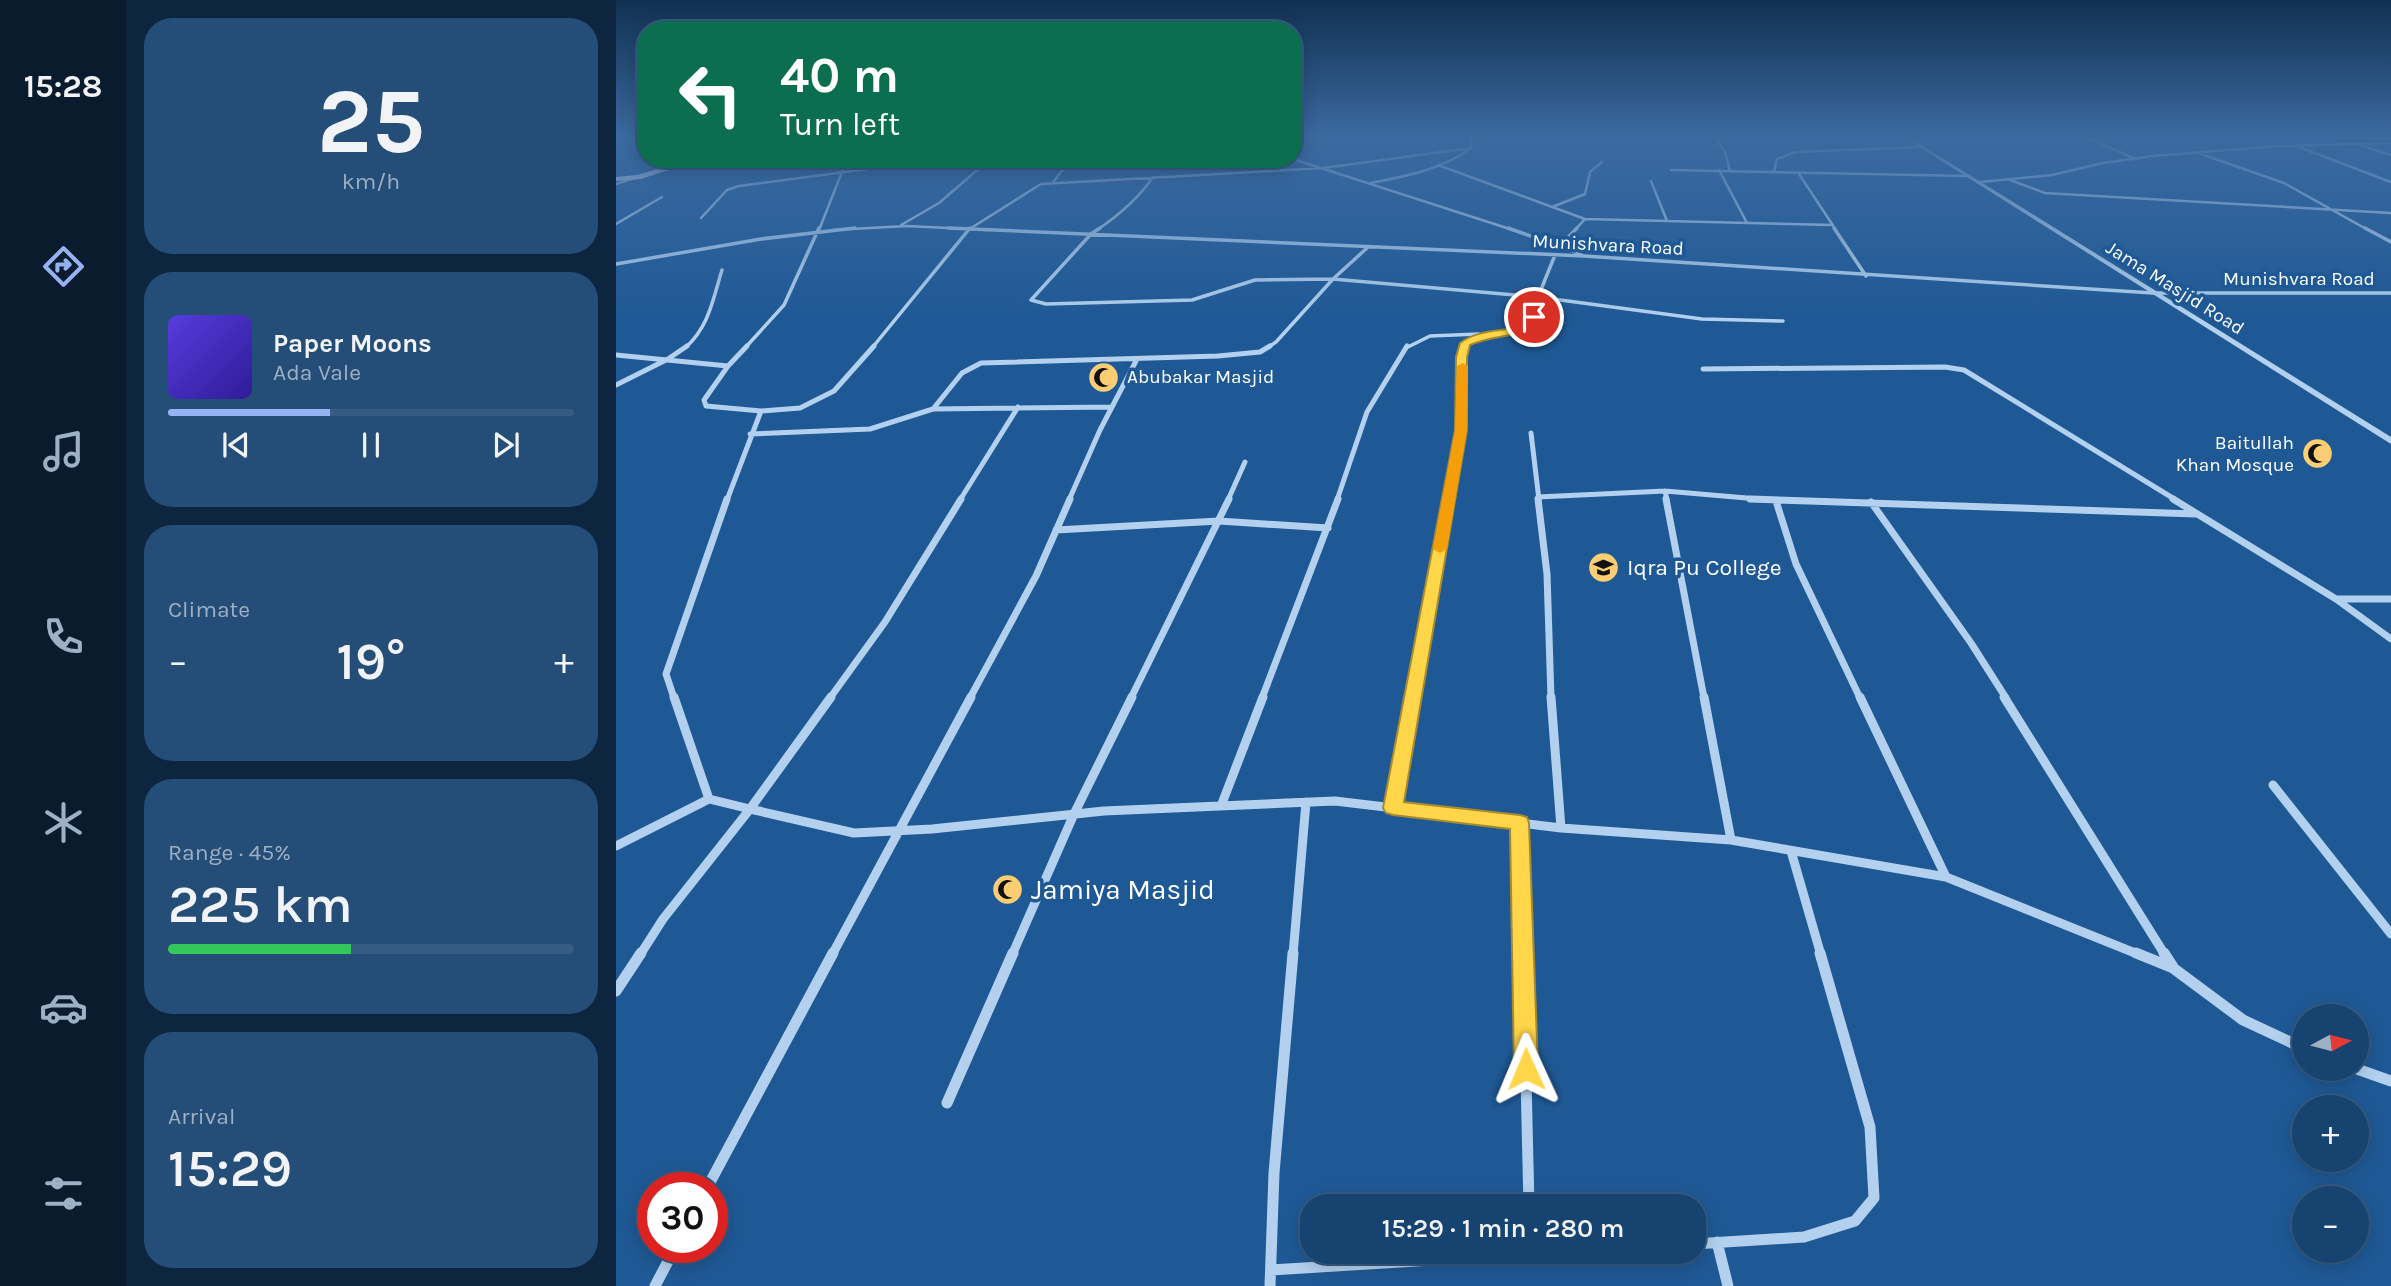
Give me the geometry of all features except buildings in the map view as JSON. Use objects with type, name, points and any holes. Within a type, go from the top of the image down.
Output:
[{"type":"street","points":[[616,224],[660,198]]},
{"type":"street","points":[[701,218],[721,198]]},
{"type":"street","points":[[831,198],[784,305],[728,366],[705,400],[706,406],[761,411],[800,408],[834,391],[895,322],[968,229],[1018,198]]},
{"type":"street","points":[[901,226],[945,198]]},
{"type":"street","points":[[1136,198],[1116,217],[1091,234],[1031,300],[1046,304],[1183,300],[1209,296],[1255,280],[1333,279],[1538,297],[1702,319],[1783,321]]},
{"type":"street","points":[[1418,198],[1561,244],[1584,256]]},
{"type":"street","points":[[1528,198],[1585,219],[1833,225]]},
{"type":"street","points":[[1552,207],[1575,198]]},
{"type":"street","points":[[1658,198],[1667,221]]},
{"type":"street","points":[[1734,198],[1748,223]]},
{"type":"street","points":[[1815,198],[1866,276]]},
{"type":"street","name":"Jama Masjid Road","points":[[2005,198],[2391,441]]},
{"type":"street","points":[[2144,198],[2391,213]]},
{"type":"street","points":[[2311,198],[2391,242]]},
{"type":"street","points":[[1561,244],[1585,219]]},
{"type":"street","name":"Munishvara Road","points":[[617,266],[818,231],[901,226],[1584,256],[2152,293],[2391,293]]},
{"type":"street","points":[[933,410],[962,373],[981,363],[1218,356],[1260,352],[1276,342],[1333,279],[1367,248]]},
{"type":"street","points":[[1221,806],[1328,528],[1367,412],[1408,345],[1430,336],[1486,334],[1523,330],[1533,326],[1538,297],[1555,255]]},
{"type":"street","points":[[616,385],[668,359],[691,343],[708,319],[722,270]]},
{"type":"street","points":[[1393,808],[1461,430],[1462,357],[1465,343],[1486,334]]},
{"type":"street","points":[[616,355],[728,366]]},
{"type":"street","points":[[716,1172],[1036,576],[1112,407],[1137,359]]},
{"type":"street","points":[[1703,369],[1945,366],[1964,370],[2336,599],[2391,639]]},
{"type":"street","points":[[616,991],[663,919],[750,809],[885,622],[1018,407]]},
{"type":"street","points":[[750,434],[870,429],[933,410],[1112,407]]},
{"type":"street","points":[[709,799],[666,674],[750,434],[761,411]]},
{"type":"street","points":[[1531,433],[1547,574],[1552,725],[1561,828]]},
{"type":"street","points":[[947,1103],[1074,814],[1219,521],[1245,462]]},
{"type":"street","points":[[1538,497],[1665,491],[1776,501],[2197,514]]},
{"type":"street","points":[[1665,491],[1731,840]]},
{"type":"street","points":[[1776,501],[1796,564],[1946,877]]},
{"type":"street","points":[[1871,502],[1971,642],[2173,968]]},
{"type":"street","points":[[1056,530],[1219,521],[1328,528]]},
{"type":"street","points":[[2336,599],[2391,599]]},
{"type":"street","points":[[2273,785],[2391,934]]},
{"type":"street","points":[[616,846],[709,799],[854,833],[1074,814],[1335,801],[1561,828],[1731,840],[1946,877],[2173,968],[2243,1020],[2292,1043]]},
{"type":"street","points":[[1270,1286],[1274,1173],[1306,802]]},
{"type":"street","points":[[1520,823],[1529,1194]]},
{"type":"street","points":[[1706,1243],[1804,1237],[1855,1221],[1874,1198],[1870,1127],[1791,850]]},
{"type":"street","points":[[2370,1074],[2391,1081]]},
{"type":"street","points":[[1717,1242],[1728,1286]]},
{"type":"street","points":[[655,1286],[667,1263]]},
{"type":"street","points":[[1271,1270],[1362,1264]]},
{"type":"slow traffic","points":[[1440,549],[1461,430],[1463,366]]},
{"type":"place","name":"Abubakar Masjid","points":[[1104,377]]},
{"type":"place","name":"Baitullah Khan Mosque","points":[[2317,454]]},
{"type":"place","name":"Iqra Pu College","points":[[1604,567]]},
{"type":"place","name":"Jamiya Masjid","points":[[1008,889]]},
{"type":"route","points":[[1526,1069],[1520,823],[1393,808],[1461,430],[1462,357],[1465,343],[1486,334],[1523,330],[1533,326],[1534,317]]}]
